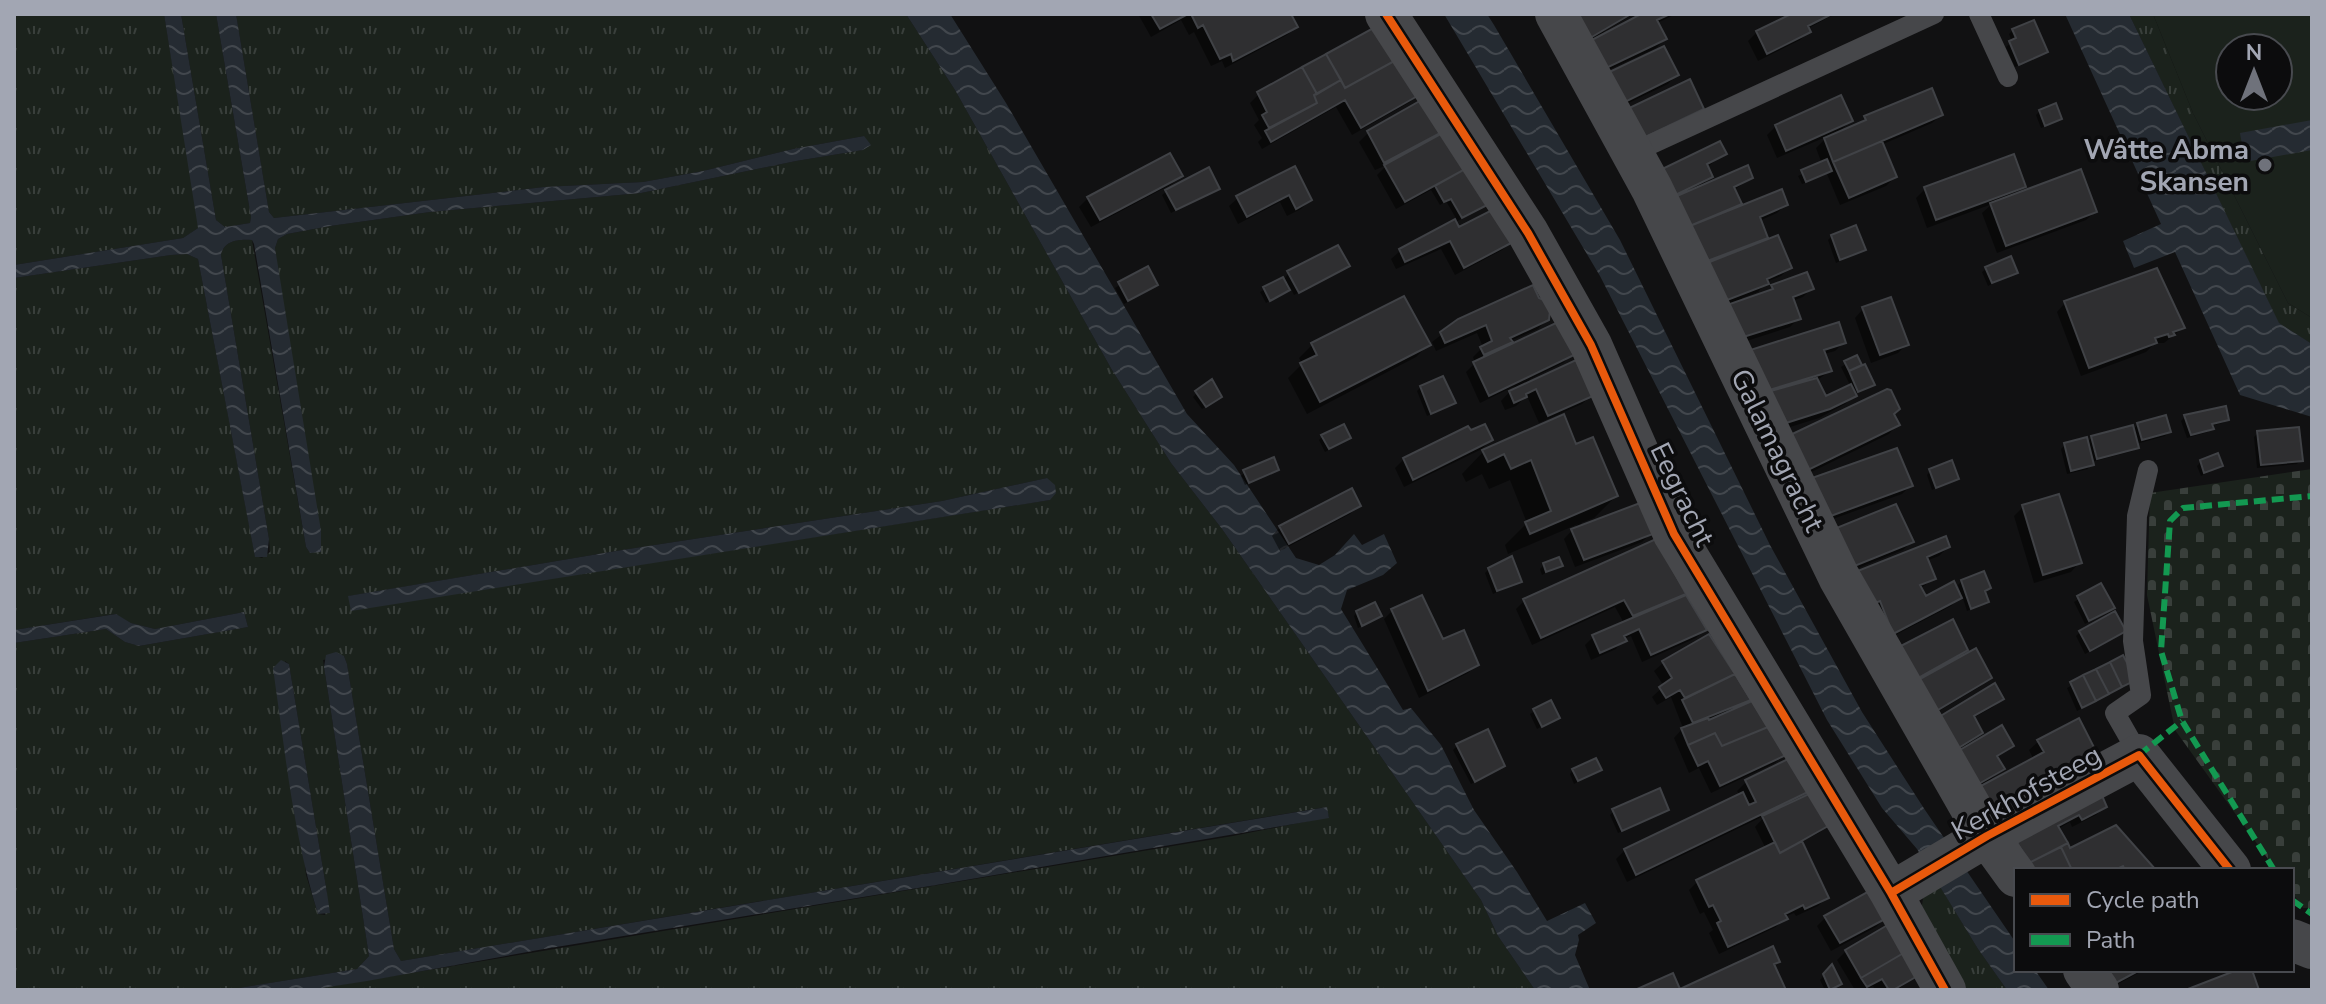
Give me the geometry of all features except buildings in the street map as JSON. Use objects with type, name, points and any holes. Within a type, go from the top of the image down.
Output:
[{"type":"street","name":"Eegracht","points":[[1386,14],[1528,233],[1591,345],[1674,534],[1906,884],[1945,990]]},
{"type":"street","name":"Galamagracht","points":[[1556,14],[1632,153],[1839,577],[1974,844],[2014,874]]},
{"type":"street","name":"Kerkhofsteeg","points":[[1906,884],[2139,755],[2228,868]]},
{"type":"street","points":[[2085,972],[2098,990]]},
{"type":"lane","points":[[1632,153],[1934,14]]},
{"type":"lane","points":[[1979,14],[2008,77]]},
{"type":"lane","points":[[2139,755],[2115,713],[2141,695],[2133,627],[2137,516],[2148,470]]},
{"type":"green space","points":[[14,14],[164,14],[198,228],[183,238],[14,265]]},
{"type":"green space","points":[[181,14],[216,14],[250,223],[225,227],[216,220]]},
{"type":"green space","points":[[236,14],[906,14],[955,90],[1112,370],[1171,463],[1222,529],[1481,900],[1498,936],[1535,990],[309,990],[1233,836],[1329,817],[1326,807],[401,961],[394,949],[344,656],[323,660],[369,956],[357,969],[226,990],[14,990],[14,643],[106,629],[125,642],[139,646],[248,627],[244,612],[155,629],[131,623],[115,614],[14,630],[14,278],[171,255],[187,254],[198,259],[255,556],[262,558],[270,552],[269,539],[221,255],[229,243],[252,240],[306,547],[310,553],[275,248],[278,239],[287,234],[330,226],[430,212],[641,193],[863,150],[864,136],[643,182],[544,187],[274,218],[269,212]],"holes":[[[1047,478],[1050,500],[351,610],[349,596],[942,501]],[[285,661],[289,664],[327,893],[325,915],[318,914],[306,875]]]},
{"type":"green space","points":[[2129,14],[2153,14],[2193,113],[2288,303],[2312,318],[2312,344],[2279,324]]},
{"type":"green space","name":"Wâtte Abma Skansen","points":[[2153,14],[2312,14],[2312,318],[2288,303],[2193,113]]},
{"type":"green space","points":[[2312,469],[2312,908],[2303,908],[2294,895],[2294,868],[2275,868],[2175,730],[2147,595],[2150,493]]},
{"type":"green space","points":[[1938,883],[2007,990],[1959,990],[1920,919],[1924,892]]},
{"type":"water","points":[[164,14],[181,14],[216,220],[225,227],[250,223],[251,217],[216,14],[236,14],[269,212],[274,218],[544,187],[643,182],[864,136],[871,145],[863,150],[641,193],[430,212],[330,226],[287,234],[278,239],[275,248],[321,531],[321,552],[310,553],[306,547],[254,244],[252,240],[229,243],[221,255],[269,539],[267,557],[255,557],[198,259],[187,254],[171,255],[14,278],[14,265],[183,238],[198,228]]},
{"type":"water","points":[[906,14],[950,14],[1006,103],[1187,414],[1234,465],[1296,558],[1319,565],[1335,555],[1354,534],[1362,545],[1384,534],[1397,563],[1383,575],[1347,590],[1341,609],[1403,710],[1411,708],[1441,745],[1474,810],[1547,921],[1585,903],[1596,923],[1578,935],[1575,955],[1590,990],[1535,990],[1498,936],[1481,900],[1222,529],[1171,463],[1112,370],[955,90]]},
{"type":"water","points":[[1444,14],[1487,14],[1494,25],[1620,240],[1770,545],[1862,712],[2014,940],[2014,972],[2036,972],[2049,990],[2007,990],[1917,849],[1882,808],[1827,720],[1600,276]]},
{"type":"water","points":[[2065,14],[2129,14],[2279,323],[2312,344],[2312,417],[2240,395],[2175,252],[2134,268],[2123,241],[2161,224]]},
{"type":"water","points":[[2312,120],[2312,150],[2245,162],[2240,133]]},
{"type":"water","points":[[1047,478],[1055,485],[1056,493],[1050,500],[351,611],[348,596],[942,501]]},
{"type":"water","points":[[244,612],[248,627],[139,646],[125,642],[106,629],[14,643],[14,630],[116,614],[131,623],[155,629]]},
{"type":"water","points":[[336,652],[344,656],[347,664],[394,949],[401,961],[1327,807],[1329,818],[367,981],[309,990],[226,990],[357,969],[369,956],[324,667],[326,655]]},
{"type":"water","points":[[281,660],[289,664],[330,913],[318,914],[296,823],[273,668]]},
{"type":"marked path","points":[[2273,868],[2182,721],[2161,651],[2170,521],[2183,508],[2312,496]]},
{"type":"marked path","points":[[2139,755],[2182,721]]},
{"type":"marked path","points":[[2294,901],[2312,914]]},
{"type":"cycle path","points":[[1386,14],[1528,233],[1591,345],[1674,534],[1891,893],[1945,990]]},
{"type":"cycle path","points":[[1891,893],[1987,836],[2139,755],[2228,868]]},
{"type":"place","name":"Wâtte Abma Skansen","points":[[2265,165]]}]
